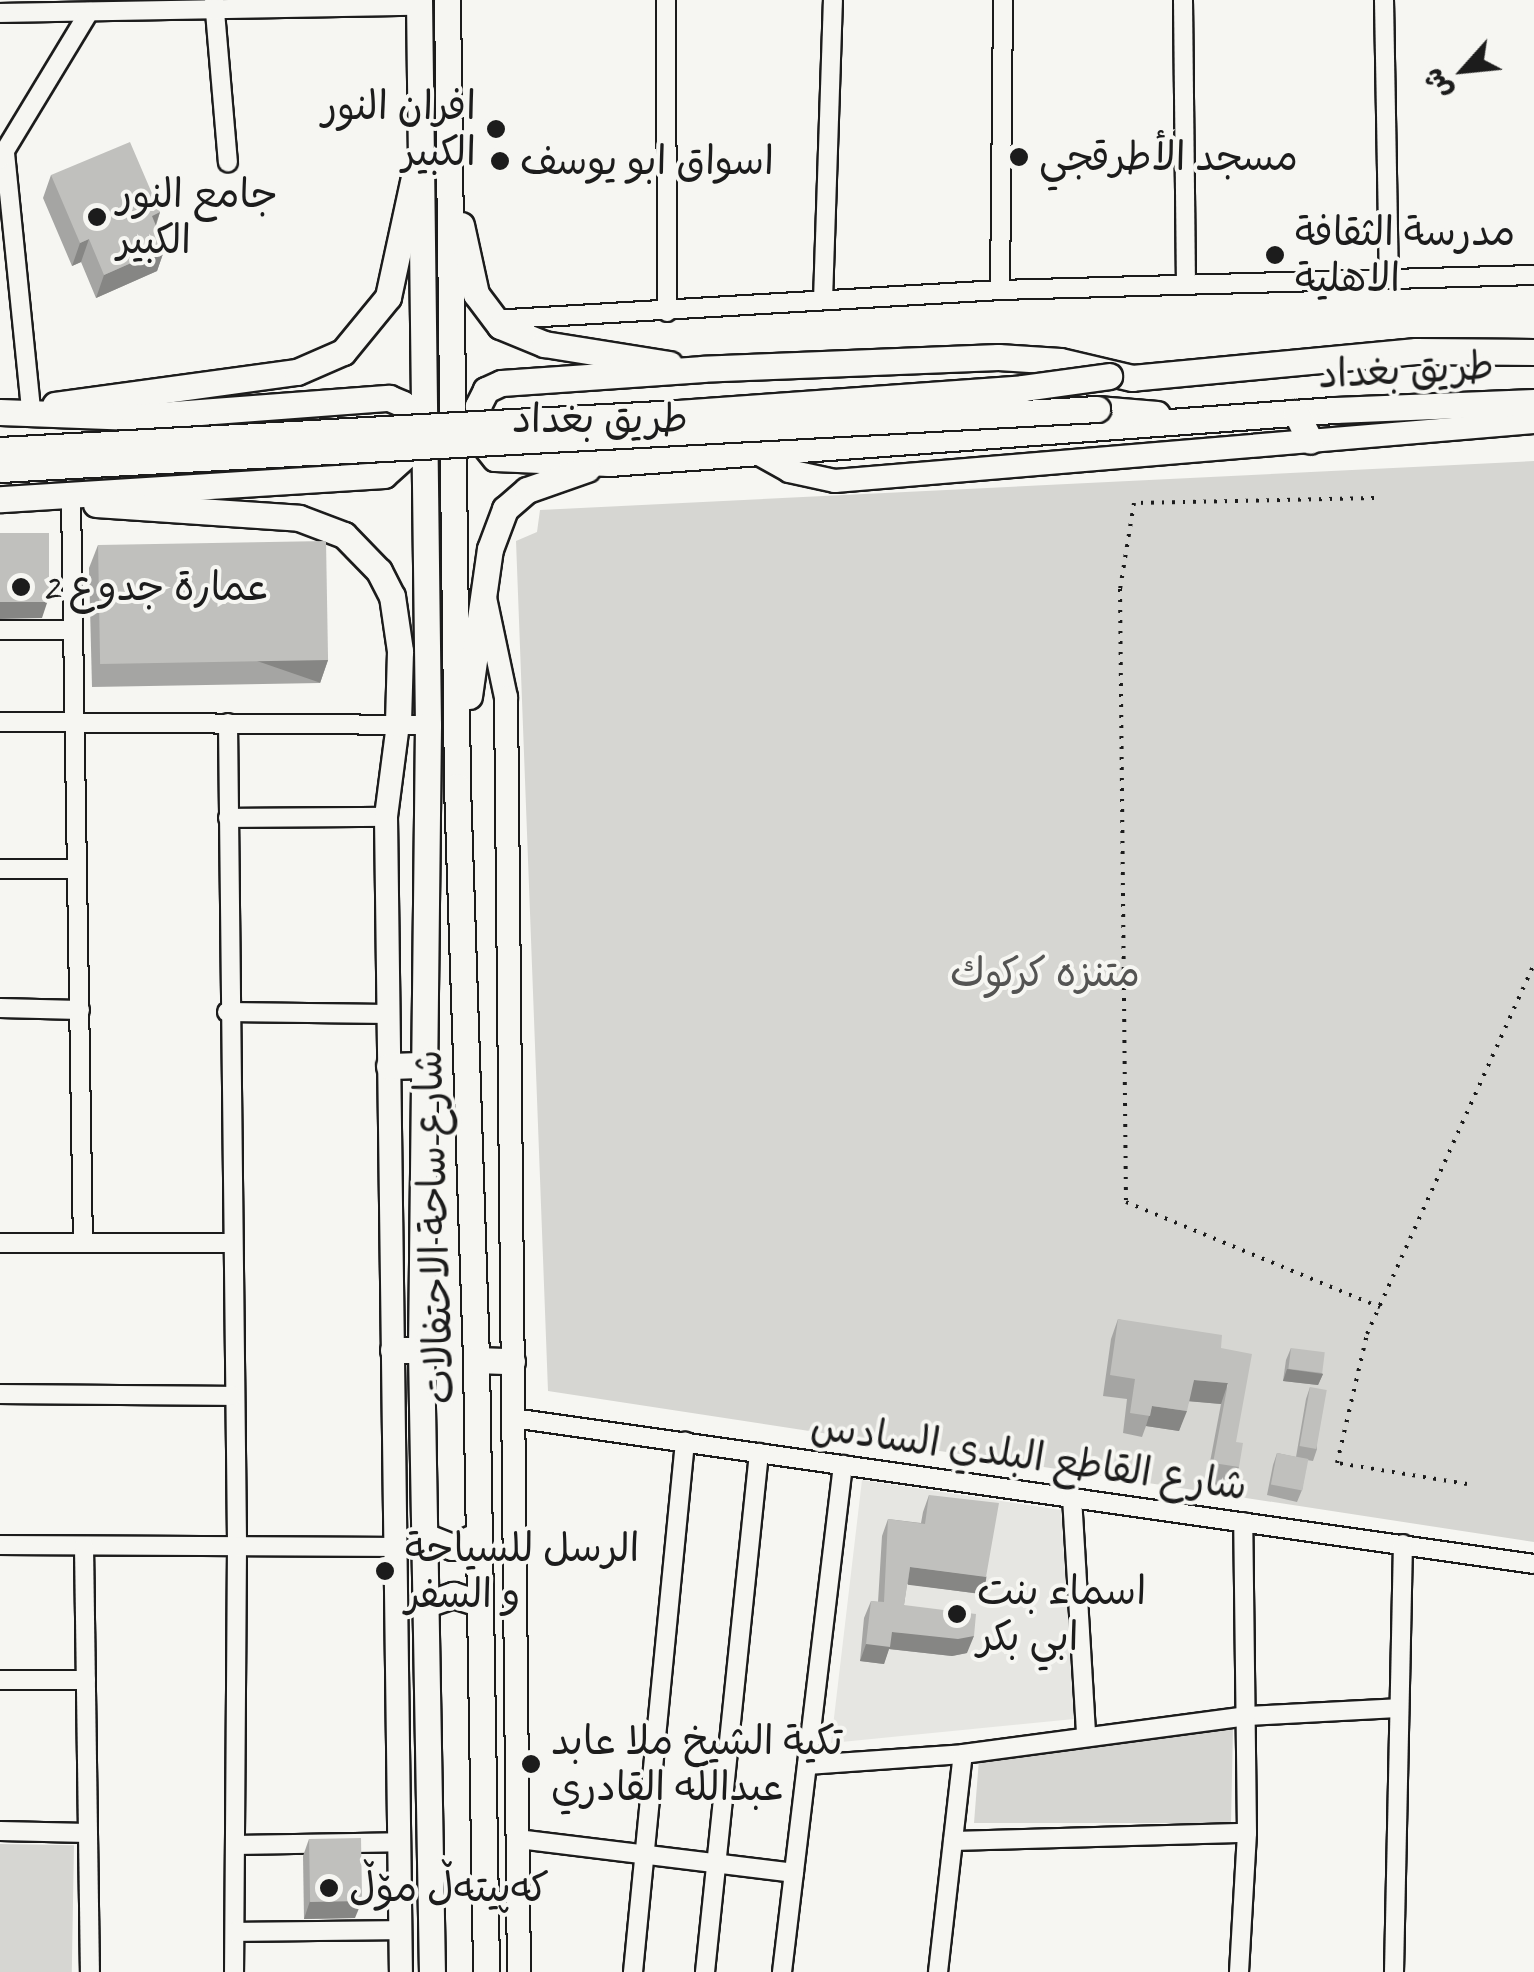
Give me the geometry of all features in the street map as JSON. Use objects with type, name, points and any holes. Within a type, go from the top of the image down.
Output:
[{"type":"main road","points":[[447,0],[449,164],[476,294],[492,320],[544,344],[703,369]]},
{"type":"main road","name":"شارع ساحة الاحتفالات","points":[[419,3],[428,725],[422,1350],[432,1972]]},
{"type":"main road","points":[[32,412],[117,392],[296,372],[343,352],[388,297],[400,218],[420,164]]},
{"type":"main road","name":"شارع ساحة الاحتفالات","points":[[449,164],[457,786],[476,1360],[486,1972]]},
{"type":"main road","name":"طريق بغداد","points":[[1534,352],[1416,351],[1108,376],[1060,361],[998,357],[703,369],[501,383],[480,398],[481,441],[495,458],[609,463],[1296,413],[1534,402]]},
{"type":"main road","points":[[0,450],[678,413],[1023,388],[1108,376]]},
{"type":"main road","points":[[0,412],[134,417],[389,398],[407,410],[404,456],[384,476],[72,499],[0,499]]},
{"type":"main road","points":[[0,468],[1097,409],[1186,422]]},
{"type":"main road","points":[[1296,413],[1310,441]]},
{"type":"main road","points":[[757,453],[789,471],[834,482],[1534,422]]},
{"type":"main road","points":[[457,786],[483,591],[498,525],[515,498],[609,463]]},
{"type":"main road","points":[[72,499],[138,510],[299,518],[344,536],[379,571],[392,596],[400,651],[398,724],[386,817],[401,1972]]},
{"type":"main road","points":[[483,591],[506,697],[519,1972]]},
{"type":"main road","points":[[390,1066],[422,1064]]},
{"type":"main road","points":[[393,1350],[422,1350]]},
{"type":"main road","points":[[476,1360],[512,1361]]},
{"type":"main road","points":[[425,1536],[452,1546],[478,1535]]},
{"type":"main road","points":[[427,1604],[454,1595],[480,1602]]},
{"type":"street","points":[[666,0],[667,312]]},
{"type":"street","points":[[822,300],[833,0]]},
{"type":"street","points":[[1000,290],[1003,0]]},
{"type":"street","points":[[1183,0],[1186,282]]},
{"type":"street","points":[[1384,0],[1389,278]]},
{"type":"street","points":[[0,13],[419,3]]},
{"type":"street","points":[[214,6],[228,162]]},
{"type":"street","points":[[32,412],[2,156],[89,12]]},
{"type":"street","points":[[492,320],[1000,290],[1534,275]]},
{"type":"street","points":[[72,499],[83,1243]]},
{"type":"street","points":[[0,630],[74,630]]},
{"type":"street","points":[[0,722],[428,725]]},
{"type":"street","points":[[228,722],[227,1012],[237,1547],[234,1972]]},
{"type":"street","points":[[228,818],[386,817]]},
{"type":"street","points":[[0,870],[78,869]]},
{"type":"street","points":[[0,1008],[80,1010]]},
{"type":"street","points":[[227,1012],[389,1014]]},
{"type":"street","points":[[0,1243],[230,1243]]},
{"type":"street","points":[[0,1394],[233,1396]]},
{"type":"street","name":"شارع القاطع البلدي السادس","points":[[513,1418],[1534,1564]]},
{"type":"street","points":[[633,1972],[685,1442]]},
{"type":"street","points":[[705,1972],[720,1865],[759,1453]]},
{"type":"street","points":[[782,1972],[843,1465]]},
{"type":"street","points":[[1072,1497],[1086,1735]]},
{"type":"street","points":[[1240,1972],[1248,1716],[1243,1522]]},
{"type":"street","points":[[1394,1972],[1403,1544]]},
{"type":"street","points":[[0,1545],[396,1547]]},
{"type":"street","points":[[84,1546],[90,1972]]},
{"type":"street","points":[[0,1680],[86,1680]]},
{"type":"street","points":[[807,1765],[963,1754],[1248,1716],[1398,1708]]},
{"type":"street","points":[[938,1972],[963,1754]]},
{"type":"street","points":[[0,1831],[88,1833]]},
{"type":"street","points":[[953,1840],[1247,1833]]},
{"type":"street","points":[[518,1840],[794,1873]]},
{"type":"street","points":[[235,1845],[400,1842]]},
{"type":"street","points":[[236,1932],[400,1930]]},
{"type":"path","points":[[1374,498],[1134,503],[1120,609],[1126,1202],[1380,1307]]},
{"type":"path","points":[[1468,1484],[1337,1463],[1367,1334],[1534,964]]},
{"type":"shaded area","name":"اسماء بنت ابي بكر","points":[[862,1480],[1061,1510],[1074,1719],[831,1743]]},
{"type":"green space","name":"متنزه كركوك","points":[[1534,461],[1534,1542],[548,1391],[516,541],[537,532],[540,510]]},
{"type":"green space","points":[[1233,1728],[1231,1823],[974,1823],[979,1759]]},
{"type":"green space","points":[[0,1844],[74,1845],[72,1972],[0,1972]]},
{"type":"building","name":"جامع النور الكبير","points":[[130,142],[160,212],[152,216],[165,248],[104,275],[89,239],[80,243],[51,175]]},
{"type":"building","name":"عمارة جدوع 2","points":[[0,533],[49,533],[49,602],[0,602]]},
{"type":"building","points":[[326,541],[328,660],[100,664],[98,545]]},
{"type":"building","points":[[1118,1319],[1222,1335],[1221,1348],[1252,1354],[1236,1442],[1243,1443],[1239,1467],[1213,1463],[1228,1383],[1194,1380],[1187,1411],[1152,1406],[1150,1416],[1130,1413],[1135,1379],[1110,1375]]},
{"type":"building","points":[[1291,1348],[1325,1352],[1322,1373],[1288,1369]]},
{"type":"building","points":[[1310,1387],[1327,1390],[1316,1449],[1300,1446]]},
{"type":"building","points":[[1277,1453],[1308,1459],[1302,1491],[1271,1484]]},
{"type":"building","points":[[929,1495],[999,1503],[986,1577],[910,1567],[904,1605],[976,1614],[974,1636],[958,1639],[892,1632],[890,1647],[866,1644],[871,1601],[884,1602],[888,1519],[925,1524]]},
{"type":"building","name":"کەپیتەڵ مۆڵ","points":[[361,1838],[362,1901],[310,1902],[309,1839]]},
{"type":"place","name":"افران النور الكبير","points":[[496,129]]},
{"type":"place","name":"مسجد الأطرقجي","points":[[1019,157]]},
{"type":"place","name":"اسواق ابو يوسف","points":[[500,161]]},
{"type":"place","name":"جامع النور الكبير","points":[[97,217]]},
{"type":"place","name":"مدرسة الثقافة الاهلية","points":[[1275,255]]},
{"type":"place","name":"عمارة جدوع 2","points":[[21,587]]},
{"type":"place","name":"الرسل للسياحة و السفر","points":[[385,1571]]},
{"type":"place","name":"اسماء بنت ابي بكر","points":[[957,1614]]},
{"type":"place","name":"تكية الشيخ ملا عابد عبدالله القادري","points":[[531,1764]]},
{"type":"place","name":"کەپیتەڵ مۆڵ","points":[[329,1888]]}]
